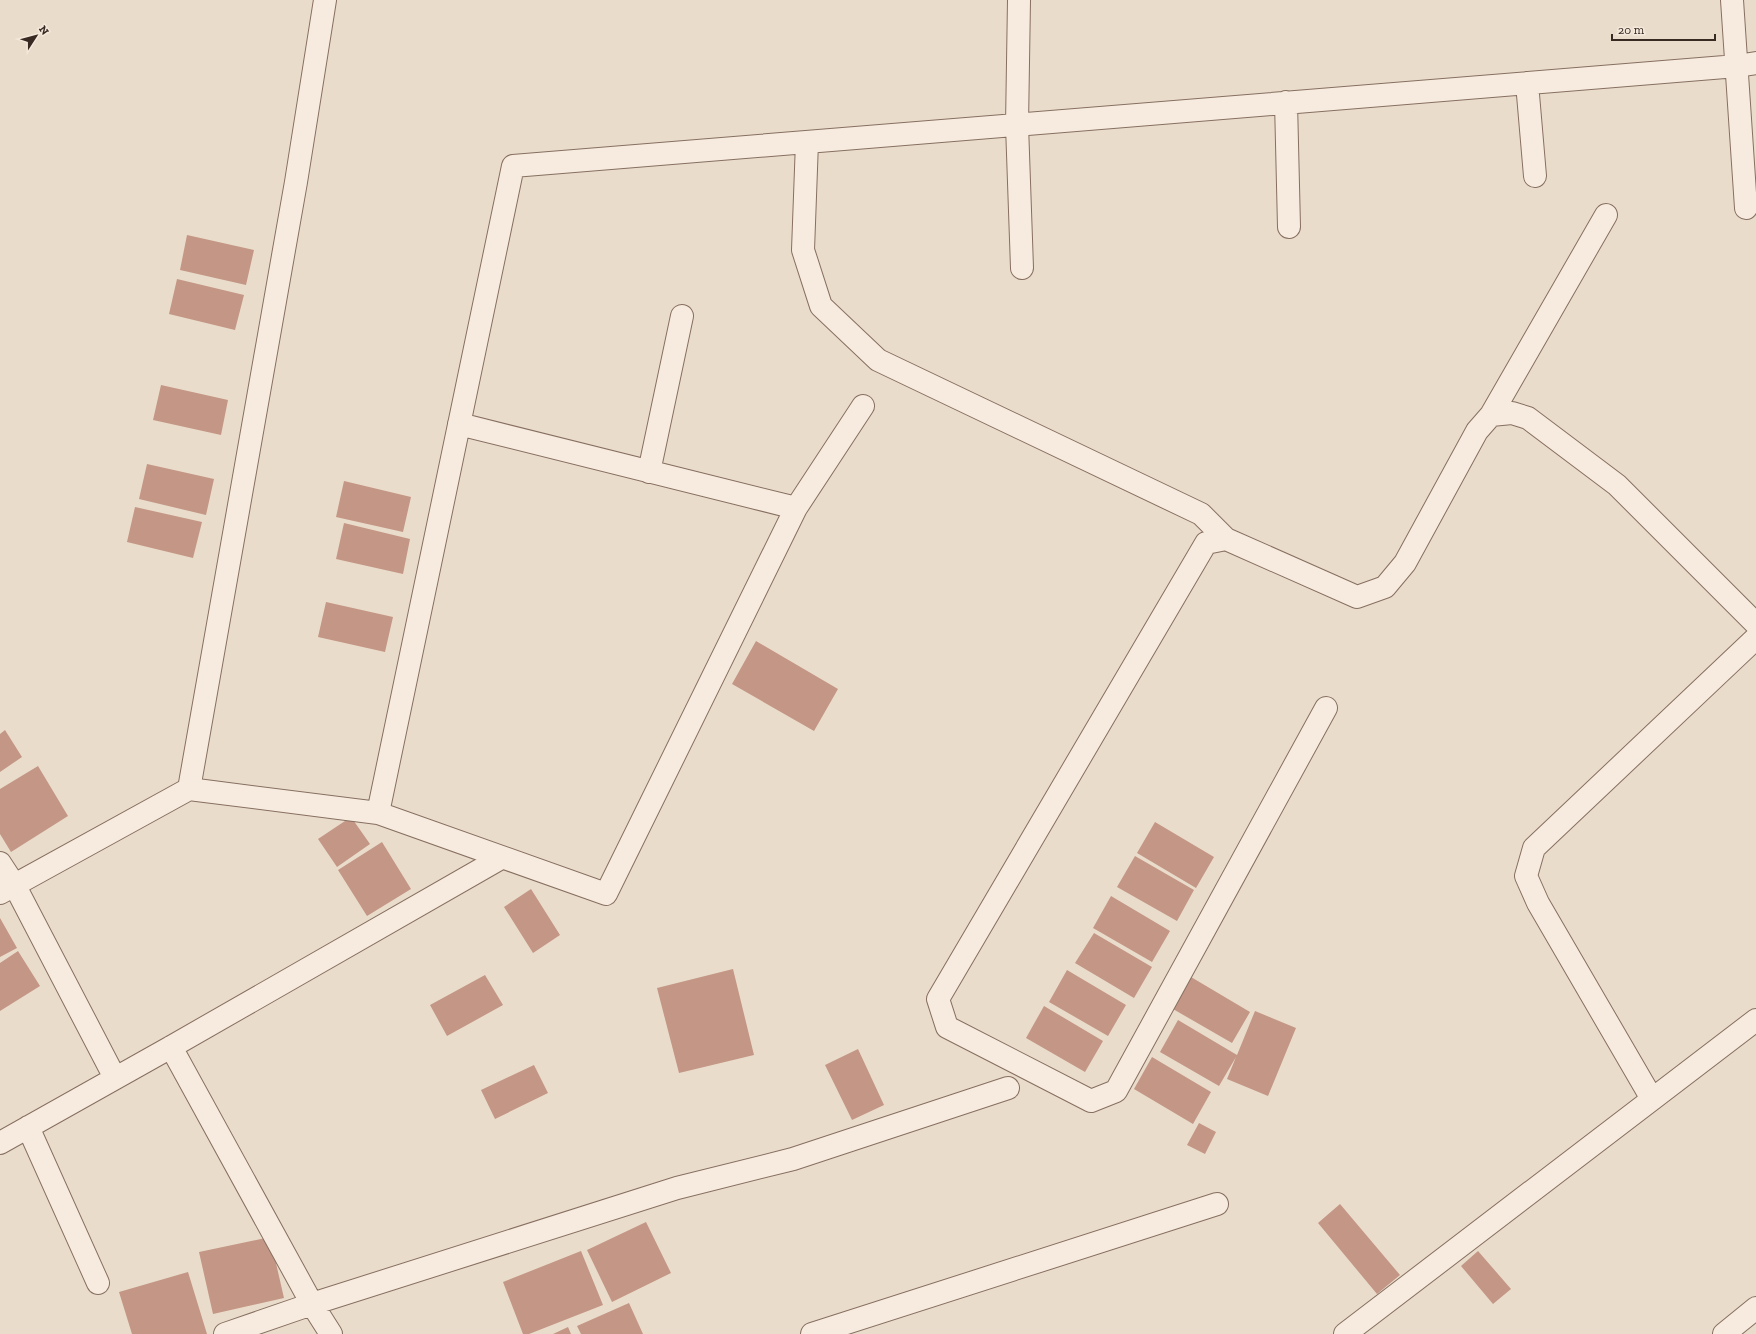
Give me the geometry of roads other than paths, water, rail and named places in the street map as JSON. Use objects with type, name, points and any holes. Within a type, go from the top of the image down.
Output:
[{"type":"street","points":[[189,789],[296,182],[325,0]]},
{"type":"street","points":[[1019,0],[1017,125],[1022,268]]},
{"type":"street","points":[[1732,0],[1747,64],[1746,208]]},
{"type":"street","points":[[378,813],[513,166],[1747,64]]},
{"type":"street","points":[[1527,83],[1535,176]]},
{"type":"street","points":[[1286,102],[1289,226]]},
{"type":"street","points":[[807,142],[803,250],[821,306],[878,360],[1201,514],[1226,539],[1358,597],[1385,587],[1405,563],[1477,430],[1491,415],[1606,215]]},
{"type":"street","points":[[649,472],[682,316]]},
{"type":"street","points":[[7,889],[189,789],[378,813],[501,858],[606,894],[796,508],[863,406]]},
{"type":"street","points":[[1491,415],[1512,413],[1528,418],[1617,485],[1756,624]]},
{"type":"street","points":[[459,424],[796,508]]},
{"type":"street","points":[[1226,539],[1206,543],[938,999],[947,1027],[1091,1101],[1116,1091],[1326,708]]},
{"type":"street","points":[[1652,1099],[1538,903],[1526,876],[1534,848],[1756,638]]},
{"type":"street","points":[[0,1143],[501,858]]},
{"type":"street","points":[[0,863],[7,889],[115,1078]]},
{"type":"street","points":[[1345,1334],[1756,1020]]},
{"type":"street","points":[[171,1047],[312,1304],[331,1334]]},
{"type":"street","points":[[225,1334],[312,1304],[677,1188],[793,1159],[1008,1088]]},
{"type":"street","points":[[28,1127],[98,1283]]},
{"type":"street","points":[[812,1334],[1217,1204]]},
{"type":"street","points":[[1724,1334],[1756,1308]]}]
